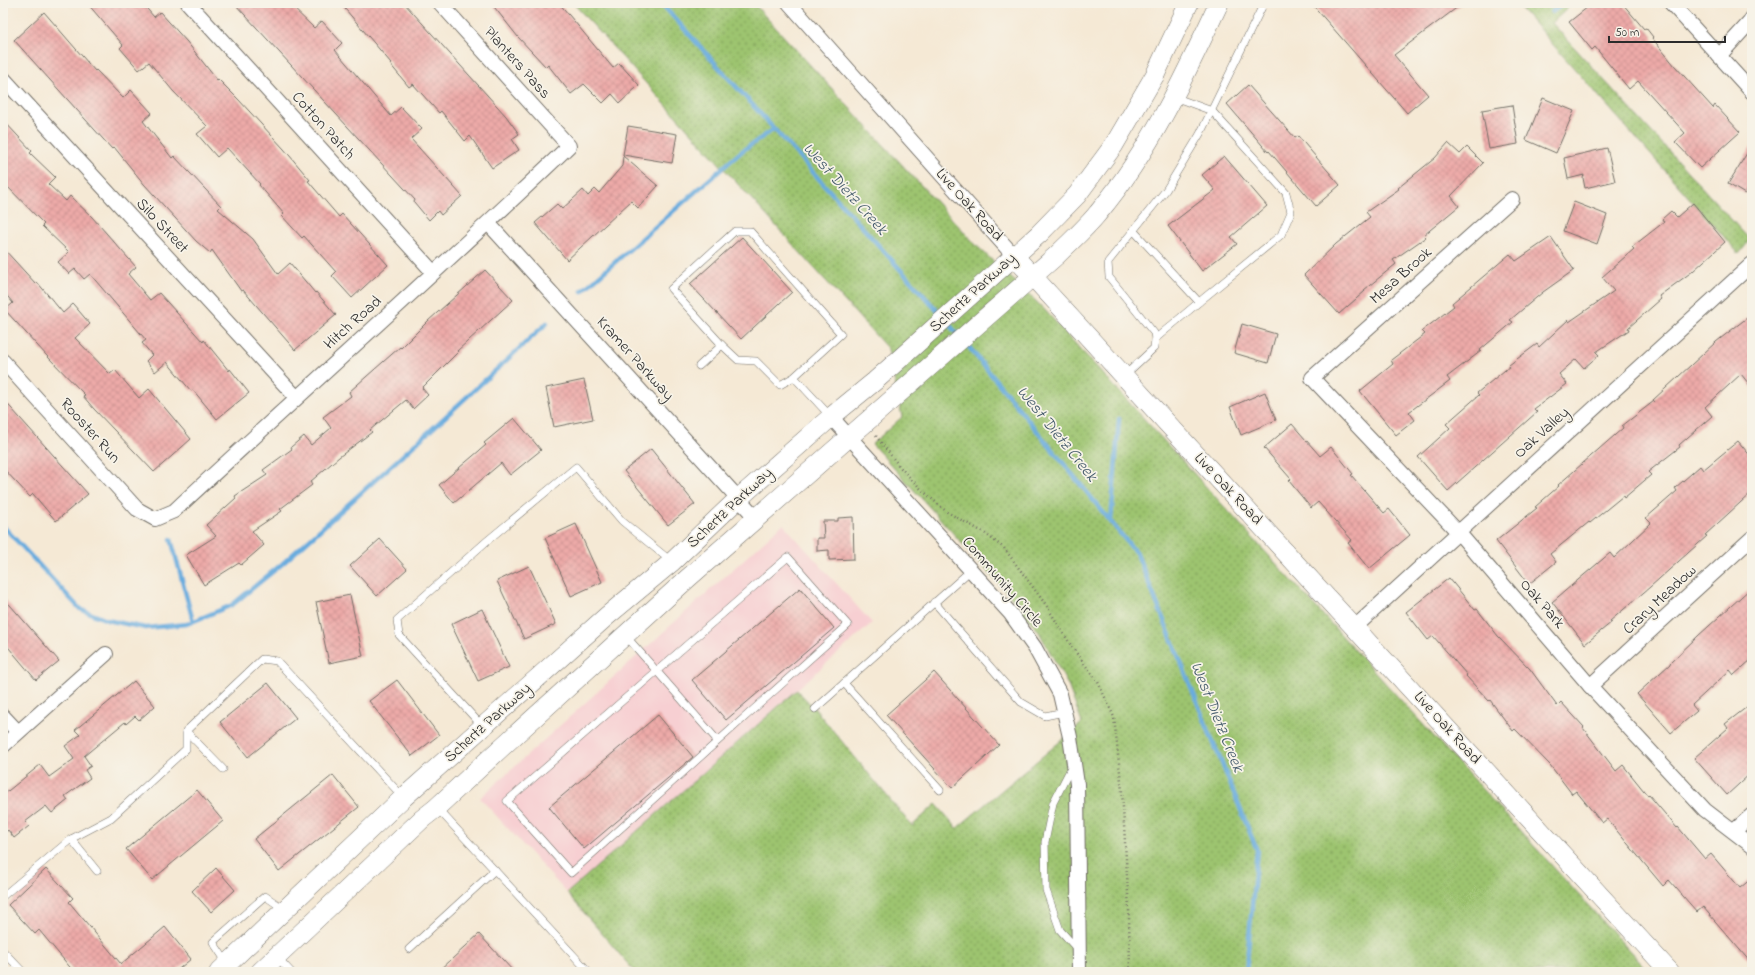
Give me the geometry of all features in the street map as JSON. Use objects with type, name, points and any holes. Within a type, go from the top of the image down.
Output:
[{"type":"main road","name":"Schertz Parkway","points":[[227,969],[403,798],[607,616],[672,562],[739,498],[831,417],[875,381],[1039,234],[1077,195],[1114,145],[1155,75],[1189,3]]},
{"type":"main road","name":"Schertz Parkway","points":[[260,972],[429,813],[687,579],[892,401],[1032,276],[1058,255],[1098,214],[1137,160],[1174,97],[1219,3]]},
{"type":"main road","name":"Live Oak Road","points":[[1014,256],[1670,972]]},
{"type":"main road","points":[[672,562],[687,579]]},
{"type":"main road","points":[[607,616],[625,635]]},
{"type":"main road","points":[[484,727],[502,746]]},
{"type":"main road","points":[[403,798],[429,813]]},
{"type":"main road","points":[[286,911],[303,933]]},
{"type":"street","name":"Cotton Patch","points":[[188,3],[433,272]]},
{"type":"street","name":"Planters Pass","points":[[440,3],[569,146]]},
{"type":"street","name":"Live Oak Road","points":[[788,3],[1014,256]]},
{"type":"street","points":[[1672,3],[1752,92]]},
{"type":"street","points":[[1719,56],[1752,18]]},
{"type":"street","name":"Silo Street","points":[[3,78],[296,397]]},
{"type":"street","name":"Hitch Road","points":[[155,518],[174,511],[296,397],[488,223],[569,146]]},
{"type":"street","name":"Mesa Brook","points":[[1312,378],[1512,199]]},
{"type":"street","name":"Kramer Parkway","points":[[488,223],[757,518]]},
{"type":"street","name":"Oak Valley","points":[[1355,627],[1752,264]]},
{"type":"street","name":"Rooster Run","points":[[3,361],[137,509],[155,518]]},
{"type":"street","name":"Oak Park","points":[[1312,378],[1458,532],[1590,686],[1705,810],[1752,846]]},
{"type":"street","name":"Community Circle","points":[[831,417],[1010,613],[1036,648],[1060,694],[1077,784],[1079,972]]},
{"type":"street","name":"Crary Meadow","points":[[1590,686],[1752,538]]},
{"type":"street","points":[[3,746],[106,654]]},
{"type":"street","points":[[3,716],[18,732]]},
{"type":"street","points":[[1734,831],[1752,815]]},
{"type":"lane","points":[[1124,376],[1154,348],[1155,339],[1154,333],[1109,277],[1108,262],[1166,190],[1200,134],[1264,3]]},
{"type":"lane","points":[[1155,339],[1281,235],[1291,212],[1286,193],[1212,111],[1174,97]]},
{"type":"lane","points":[[1133,230],[1199,302]]},
{"type":"lane","points":[[734,231],[750,231],[841,334],[794,377],[780,385],[756,361],[738,360],[722,345],[671,289],[734,231]]},
{"type":"lane","points":[[699,366],[722,345]]},
{"type":"lane","points":[[794,377],[831,417]]},
{"type":"lane","points":[[484,727],[399,635],[397,620],[488,540],[576,467],[622,521],[672,562]]},
{"type":"lane","points":[[788,557],[848,624],[718,741],[571,873],[507,801],[788,557]]},
{"type":"lane","points":[[815,709],[971,570]]},
{"type":"lane","points":[[934,602],[1022,702],[1045,716],[1064,712]]},
{"type":"lane","points":[[625,635],[718,741]]},
{"type":"lane","points":[[3,896],[71,839],[111,818],[186,749],[186,731],[262,659],[277,661],[403,798]]},
{"type":"lane","points":[[844,683],[940,790]]},
{"type":"lane","points":[[186,731],[222,769]]},
{"type":"lane","points":[[1074,762],[1053,803],[1045,842],[1046,890],[1060,930],[1078,951]]},
{"type":"lane","points":[[429,813],[495,870],[589,972]]},
{"type":"lane","points":[[71,839],[97,871]]},
{"type":"lane","points":[[409,949],[495,870]]},
{"type":"lane","points":[[227,969],[213,942],[265,896],[286,911]]},
{"type":"lane","points":[[3,951],[23,972]]},
{"type":"lane","points":[[277,957],[291,972]]},
{"type":"shaded area","points":[[783,524],[872,623],[567,893],[480,798]]},
{"type":"green space","points":[[573,3],[753,3],[976,245],[1041,306],[1649,972],[635,972],[567,893],[797,690],[815,709],[912,826],[936,804],[957,828],[1082,723],[1068,685],[1039,632],[1009,595],[872,444],[902,417],[888,349]]},
{"type":"green space","points":[[1516,3],[1536,3],[1538,5],[1540,3],[1573,3],[1552,23],[1750,240],[1739,254]]},
{"type":"building","points":[[87,3],[142,3],[154,17],[160,12],[187,42],[217,80],[218,79],[238,99],[284,149],[310,180],[308,181],[339,217],[342,214],[388,265],[352,298],[332,276],[336,272],[304,236],[302,238],[282,216],[284,214],[259,185],[260,184],[227,148],[217,157],[197,134],[207,126],[173,91],[149,62],[139,70],[120,48],[123,45]]},
{"type":"building","points":[[234,3],[288,3],[314,28],[322,21],[342,43],[335,50],[391,116],[401,107],[422,129],[411,139],[462,196],[441,215],[438,211],[429,220],[414,202],[415,200]]},
{"type":"building","points":[[340,3],[404,3],[506,116],[519,134],[512,139],[519,150],[492,168],[470,136],[465,141],[441,111],[439,113],[413,84],[409,87],[390,64],[391,63]]},
{"type":"building","points":[[491,3],[559,3],[613,68],[619,63],[639,85],[620,103],[612,94],[603,103],[584,84],[571,94],[548,65],[546,67],[518,37]]},
{"type":"building","points":[[1311,3],[1463,3],[1394,55],[1428,95],[1407,113]]},
{"type":"building","points":[[1593,3],[1622,3],[1644,29],[1646,28],[1653,37],[1652,38],[1675,66],[1713,108],[1715,105],[1740,132],[1700,168],[1675,142],[1685,133],[1638,81],[1629,89],[1595,47],[1592,50],[1569,22]]},
{"type":"building","points":[[44,12],[95,71],[96,70],[123,98],[131,90],[152,113],[143,121],[172,158],[174,156],[221,206],[218,209],[253,239],[278,274],[290,263],[336,315],[295,350],[243,290],[241,291],[212,250],[210,253],[196,241],[144,184],[114,147],[112,149],[14,40]]},
{"type":"building","points":[[1248,85],[1295,138],[1298,136],[1340,185],[1316,206],[1227,104]]},
{"type":"building","points":[[1543,98],[1574,111],[1556,153],[1526,140]]},
{"type":"building","points":[[1512,105],[1518,144],[1489,149],[1482,110]]},
{"type":"building","points":[[3,120],[32,151],[30,153],[55,177],[48,184],[66,201],[70,196],[92,217],[136,267],[128,274],[150,300],[159,293],[203,342],[204,340],[249,393],[217,419],[167,362],[155,372],[146,361],[152,355],[142,343],[146,340],[90,274],[84,279],[75,269],[69,274],[58,262],[69,252],[42,226],[44,224],[3,182]]},
{"type":"building","points":[[628,126],[677,134],[672,163],[623,155]]},
{"type":"building","points":[[1448,143],[1460,154],[1467,147],[1483,163],[1451,196],[1459,206],[1424,235],[1426,237],[1393,260],[1396,264],[1364,290],[1365,291],[1339,314],[1304,275],[1336,244],[1370,217],[1366,212],[1399,189],[1398,188],[1435,158]]},
{"type":"building","points":[[1752,145],[1752,191],[1748,189],[1745,194],[1728,184]]},
{"type":"building","points":[[1607,148],[1615,181],[1585,188],[1583,178],[1584,175],[1568,179],[1564,158]]},
{"type":"building","points":[[623,156],[658,186],[638,208],[631,201],[567,260],[535,223],[557,204],[562,209],[583,190],[588,196],[595,189],[599,193],[622,166]]},
{"type":"building","points":[[1224,156],[1267,206],[1231,237],[1237,244],[1202,271],[1168,226],[1215,190],[1202,175]]},
{"type":"building","points":[[1574,202],[1607,215],[1597,244],[1563,231]]},
{"type":"building","points":[[1693,203],[1725,242],[1693,271],[1659,296],[1661,299],[1628,328],[1629,330],[1596,352],[1599,355],[1584,368],[1576,359],[1559,374],[1567,384],[1534,409],[1537,412],[1448,491],[1418,457],[1450,428],[1446,424],[1479,395],[1477,393],[1510,366],[1509,365],[1537,344],[1539,347],[1568,320],[1569,322],[1614,291],[1602,277],[1634,249],[1632,247],[1664,222],[1662,219],[1671,211],[1677,217]]},
{"type":"building","points":[[742,237],[792,292],[741,339],[690,284]]},
{"type":"building","points":[[1551,237],[1574,270],[1543,292],[1510,320],[1513,322],[1480,350],[1481,351],[1447,377],[1450,381],[1409,412],[1415,420],[1396,435],[1360,391],[1393,364],[1391,360],[1425,334],[1422,331],[1454,306],[1452,303],[1510,254],[1516,261]]},
{"type":"building","points":[[3,248],[36,284],[37,282],[63,313],[73,304],[90,324],[75,338],[110,374],[115,370],[139,398],[149,389],[191,439],[154,472],[94,409],[83,396],[85,395],[5,310],[13,303],[3,291]]},
{"type":"building","points":[[485,270],[513,300],[457,351],[458,352],[422,388],[428,395],[413,409],[406,400],[370,430],[372,432],[339,457],[310,482],[312,485],[280,509],[282,511],[252,531],[264,545],[241,565],[239,563],[204,585],[186,555],[216,536],[206,525],[236,498],[235,496],[267,475],[263,470],[292,449],[291,447],[304,436],[311,445],[331,428],[323,417],[351,396],[349,392],[400,347],[401,348],[428,321]]},
{"type":"building","points":[[1752,314],[1752,388],[1741,374],[1705,407],[1712,416],[1679,445],[1680,447],[1648,472],[1651,475],[1624,498],[1623,496],[1550,554],[1556,562],[1529,584],[1496,541],[1537,508],[1535,507],[1559,486],[1558,485],[1623,428],[1622,426],[1654,401],[1653,400],[1716,342]]},
{"type":"building","points":[[1242,324],[1276,334],[1268,363],[1234,353]]},
{"type":"building","points":[[584,380],[593,419],[554,427],[546,388]]},
{"type":"building","points":[[1265,392],[1276,420],[1241,435],[1230,407]]},
{"type":"building","points":[[3,399],[88,494],[56,521],[33,494],[30,497],[3,468]]},
{"type":"building","points":[[514,418],[541,450],[510,475],[501,463],[454,503],[439,485],[486,445],[484,443]]},
{"type":"building","points":[[1292,424],[1320,456],[1331,447],[1353,474],[1351,475],[1384,513],[1389,509],[1410,535],[1369,569],[1348,543],[1352,540],[1318,502],[1311,508],[1289,481],[1291,479],[1264,448]]},
{"type":"building","points":[[1738,441],[1752,458],[1752,492],[1705,535],[1707,536],[1610,621],[1612,622],[1585,644],[1552,602],[1610,553],[1614,558],[1651,523],[1646,518],[1677,491],[1675,488],[1700,466],[1703,470]]},
{"type":"building","points":[[651,449],[695,504],[668,525],[624,471]]},
{"type":"building","points":[[853,517],[854,559],[829,560],[829,550],[817,551],[817,538],[824,538],[823,521],[838,521],[838,518]]},
{"type":"building","points":[[576,524],[602,582],[571,596],[545,538]]},
{"type":"building","points":[[380,539],[407,569],[377,596],[350,566]]},
{"type":"building","points":[[529,566],[556,624],[524,639],[497,581]]},
{"type":"building","points":[[1449,578],[1475,610],[1477,609],[1498,636],[1530,669],[1557,706],[1561,702],[1584,727],[1583,728],[1616,771],[1623,765],[1648,796],[1649,795],[1677,828],[1678,827],[1705,859],[1711,854],[1740,888],[1752,878],[1752,964],[1703,907],[1697,912],[1669,880],[1663,886],[1607,819],[1602,823],[1576,791],[1572,794],[1550,765],[1515,729],[1513,731],[1490,700],[1489,701],[1466,676],[1467,675],[1433,636],[1428,640],[1406,612]]},
{"type":"building","points":[[1752,587],[1752,659],[1734,675],[1730,670],[1692,705],[1697,711],[1671,733],[1637,694]]},
{"type":"building","points":[[800,588],[834,628],[726,720],[692,680]]},
{"type":"building","points":[[350,595],[363,656],[329,663],[316,602]]},
{"type":"building","points":[[3,597],[59,661],[36,680],[3,641]]},
{"type":"building","points":[[482,609],[509,667],[478,681],[451,624]]},
{"type":"building","points":[[934,672],[999,745],[952,788],[886,715]]},
{"type":"building","points":[[397,680],[439,735],[412,756],[369,701]]},
{"type":"building","points":[[134,681],[155,706],[139,720],[135,716],[126,724],[125,722],[84,756],[91,766],[85,770],[90,778],[65,796],[68,800],[52,813],[46,806],[25,822],[29,826],[14,838],[8,830],[3,835],[3,795],[40,765],[49,777],[74,759],[65,746],[80,735],[75,730]]},
{"type":"building","points":[[268,683],[296,718],[248,757],[220,722]]},
{"type":"building","points":[[1752,703],[1752,772],[1727,795],[1694,758],[1728,728],[1725,724]]},
{"type":"building","points":[[658,715],[693,757],[584,849],[549,807]]},
{"type":"building","points":[[333,775],[359,807],[279,871],[254,839]]},
{"type":"building","points":[[197,790],[223,821],[152,880],[126,849]]},
{"type":"building","points":[[216,868],[235,890],[211,912],[192,891]]},
{"type":"building","points":[[46,869],[73,898],[69,902],[121,964],[165,927],[191,959],[175,972],[74,972],[39,930],[35,934],[8,905]]},
{"type":"building","points":[[479,934],[514,972],[438,972]]},
{"type":"waterway","name":"West Dietz Creek","points":[[661,3],[942,316]]},
{"type":"waterway","points":[[1552,12],[1564,3]]},
{"type":"waterway","points":[[582,291],[742,151],[774,129]]},
{"type":"waterway","name":"West Dietz Creek","points":[[947,322],[959,336]]},
{"type":"waterway","points":[[3,526],[80,609],[107,620],[146,628],[187,624],[232,605],[282,564],[547,323]]},
{"type":"waterway","name":"West Dietz Creek","points":[[964,341],[1137,554],[1257,850],[1246,972]]},
{"type":"waterway","points":[[1111,521],[1119,419]]},
{"type":"waterway","points":[[171,539],[193,621]]}]
